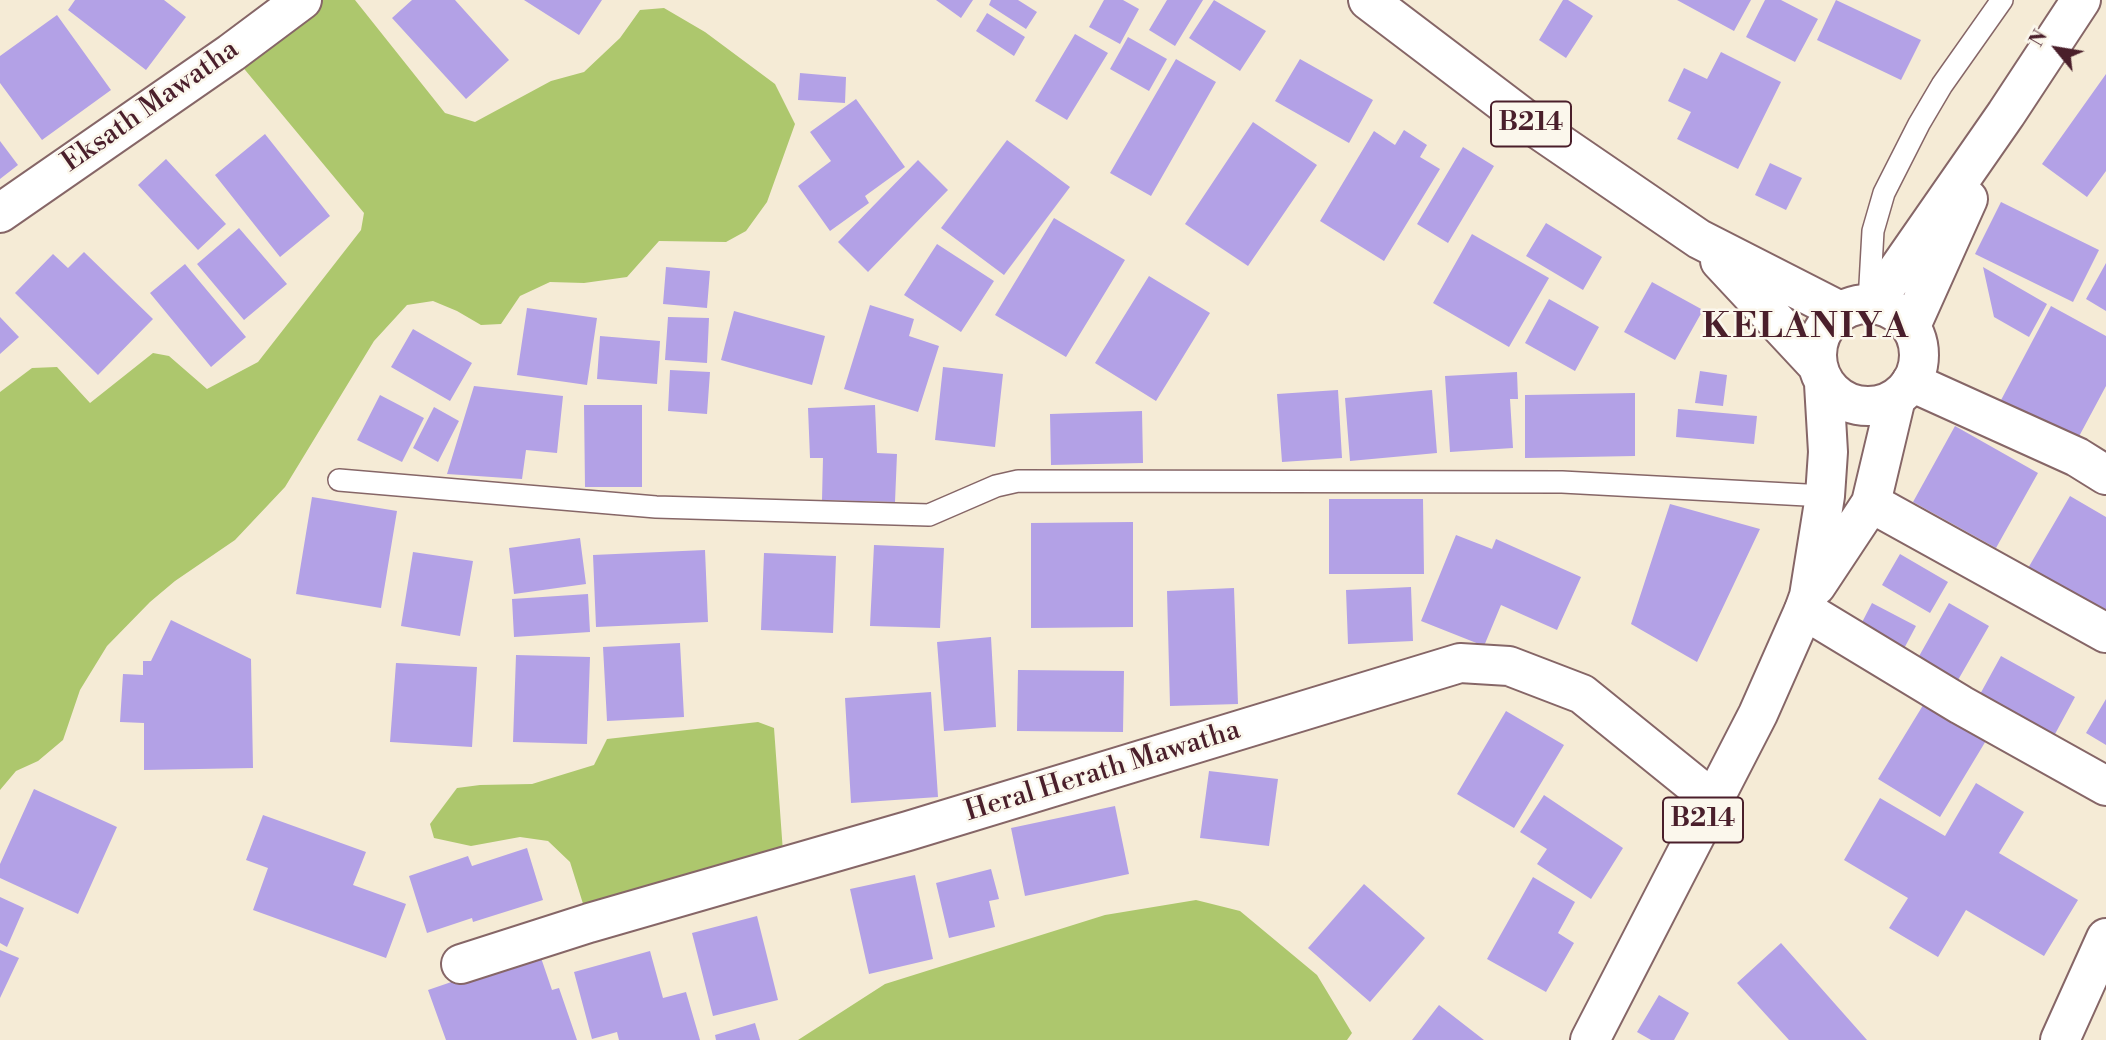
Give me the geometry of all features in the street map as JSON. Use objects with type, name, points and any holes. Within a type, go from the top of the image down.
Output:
[{"type":"street","name":"Eksath Mawatha","points":[[0,213],[302,0]]},
{"type":"street","name":"B214","points":[[1368,0],[1538,129],[1699,239],[1861,306]]},
{"type":"street","points":[[1861,306],[1897,311],[1911,326],[1919,346],[1917,369],[1904,390],[1880,405],[1859,406],[1839,399],[1820,374],[1817,343],[1825,326],[1861,306],[2006,114],[2081,0]]},
{"type":"street","points":[[1911,326],[2006,114]]},
{"type":"street","name":"B214","points":[[1699,239],[1820,374],[1828,453],[1825,496],[1806,603]]},
{"type":"street","name":"B214","points":[[1590,1040],[1758,714],[1806,603],[1871,503],[1904,390]]},
{"type":"street","points":[[1904,390],[2077,457],[2106,475]]},
{"type":"street","points":[[1871,503],[2106,633]]},
{"type":"street","points":[[1806,603],[1961,705],[2106,786]]},
{"type":"street","name":"Heral Herath Mawatha","points":[[461,964],[589,923],[1079,780],[1460,663],[1509,666],[1582,694],[1713,800]]},
{"type":"street","points":[[2060,1040],[2106,938]]},
{"type":"lane","points":[[1861,306],[1873,231],[1884,193],[1942,85],[2003,0]]},
{"type":"lane","points":[[339,480],[656,507],[929,515],[996,486],[1018,481],[1562,482],[1825,496]]},
{"type":"green space","points":[[302,0],[355,0],[445,113],[475,122],[551,81],[584,72],[620,38],[640,10],[664,8],[705,32],[775,84],[795,124],[767,202],[746,231],[726,242],[659,241],[627,277],[584,283],[550,282],[520,296],[501,324],[481,325],[433,301],[407,305],[374,341],[285,487],[235,540],[175,581],[107,646],[80,690],[63,740],[38,761],[16,771],[0,790],[0,392],[32,368],[57,367],[90,403],[153,353],[169,356],[207,389],[258,362],[361,230],[364,213],[231,53]]},
{"type":"green space","points":[[758,722],[774,728],[784,866],[589,923],[570,862],[548,841],[520,837],[471,846],[434,838],[430,824],[457,788],[532,784],[594,765],[607,739]]},
{"type":"green space","points":[[1196,900],[1240,911],[1317,975],[1352,1033],[1347,1040],[798,1040],[885,984],[1105,915]]},
{"type":"building","points":[[75,0],[164,0],[186,17],[146,70],[68,10]]},
{"type":"building","points":[[412,0],[455,0],[509,60],[466,99],[392,18]]},
{"type":"building","points":[[524,0],[602,0],[579,35]]},
{"type":"building","points":[[936,0],[973,0],[961,18]]},
{"type":"building","points":[[991,0],[1018,0],[1037,12],[1026,29],[989,5]]},
{"type":"building","points":[[1104,0],[1123,0],[1139,9],[1120,44],[1089,27]]},
{"type":"building","points":[[1167,0],[1203,0],[1175,46],[1149,30]]},
{"type":"building","points":[[1214,0],[1266,31],[1240,71],[1189,38]]},
{"type":"building","points":[[1563,0],[1568,0],[1593,16],[1566,58],[1539,40]]},
{"type":"building","points":[[1677,0],[1751,0],[1734,31]]},
{"type":"building","points":[[1765,0],[1781,0],[1818,19],[1795,62],[1746,37]]},
{"type":"building","points":[[1836,0],[1921,40],[1901,80],[1817,40]]},
{"type":"building","points":[[987,13],[1025,37],[1014,56],[976,31]]},
{"type":"building","points":[[57,15],[111,90],[42,140],[0,83],[0,56]]},
{"type":"building","points":[[1075,34],[1108,53],[1067,120],[1035,101]]},
{"type":"building","points":[[1128,37],[1167,59],[1149,91],[1110,69]]},
{"type":"building","points":[[1721,52],[1781,82],[1738,169],[1677,139],[1691,112],[1668,101],[1684,68],[1707,79]]},
{"type":"building","points":[[1176,59],[1216,82],[1151,196],[1110,173]]},
{"type":"building","points":[[1300,59],[1373,100],[1349,143],[1275,101]]},
{"type":"building","points":[[800,73],[846,77],[845,103],[798,100]]},
{"type":"building","points":[[2106,74],[2106,171],[2087,197],[2042,164]]},
{"type":"building","points":[[856,99],[905,167],[865,196],[869,203],[830,231],[798,186],[831,161],[810,132]]},
{"type":"building","points":[[1253,122],[1317,165],[1248,266],[1185,224]]},
{"type":"building","points":[[1404,130],[1427,145],[1420,157],[1440,169],[1384,261],[1320,221],[1374,131],[1395,145]]},
{"type":"building","points":[[265,134],[330,216],[280,257],[215,175]]},
{"type":"building","points":[[1007,140],[1070,187],[1004,275],[941,228]]},
{"type":"building","points":[[0,141],[18,165],[0,179]]},
{"type":"building","points":[[1463,147],[1494,166],[1448,243],[1417,224]]},
{"type":"building","points":[[166,159],[226,224],[198,250],[138,185]]},
{"type":"building","points":[[918,160],[948,190],[868,272],[838,242]]},
{"type":"building","points":[[1770,163],[1802,178],[1786,210],[1755,195]]},
{"type":"building","points":[[2001,202],[2099,250],[2073,302],[1975,254]]},
{"type":"building","points":[[1054,218],[1125,260],[1066,357],[995,315]]},
{"type":"building","points":[[1546,223],[1602,257],[1583,290],[1526,256]]},
{"type":"building","points":[[239,228],[287,284],[244,320],[197,264]]},
{"type":"building","points":[[1472,234],[1549,278],[1509,347],[1433,303]]},
{"type":"building","points":[[937,244],[994,281],[961,332],[904,295]]},
{"type":"building","points":[[84,252],[153,319],[98,375],[15,293],[53,254],[68,268]]},
{"type":"building","points":[[2106,263],[2106,311],[2086,299]]},
{"type":"building","points":[[185,264],[246,337],[211,367],[150,293]]},
{"type":"building","points":[[666,267],[710,271],[707,308],[663,304]]},
{"type":"building","points":[[1983,267],[2047,304],[2029,337],[1994,317]]},
{"type":"building","points":[[1149,276],[1210,313],[1156,401],[1095,363]]},
{"type":"building","points":[[1652,282],[1703,310],[1675,360],[1624,332]]},
{"type":"building","points":[[1549,299],[1599,327],[1575,371],[1525,343]]},
{"type":"building","points":[[870,305],[914,319],[909,336],[939,346],[918,412],[844,389]]},
{"type":"building","points":[[2051,306],[2106,336],[2106,386],[2076,442],[2000,402]]},
{"type":"building","points":[[527,308],[597,318],[587,385],[517,375]]},
{"type":"building","points":[[734,311],[825,336],[812,385],[721,360]]},
{"type":"building","points":[[0,317],[19,337],[0,354]]},
{"type":"building","points":[[668,317],[709,318],[707,363],[665,360]]},
{"type":"building","points":[[413,329],[472,363],[450,401],[391,367]]},
{"type":"building","points":[[600,336],[660,341],[657,384],[597,379]]},
{"type":"building","points":[[943,367],[1003,374],[995,447],[935,440]]},
{"type":"building","points":[[670,370],[710,372],[707,414],[668,411]]},
{"type":"building","points":[[1700,371],[1727,375],[1723,406],[1695,403]]},
{"type":"building","points":[[1517,372],[1518,399],[1510,399],[1513,448],[1450,452],[1445,376]]},
{"type":"building","points":[[474,386],[563,396],[557,453],[526,450],[522,479],[447,474]]},
{"type":"building","points":[[1338,390],[1342,458],[1282,462],[1277,394]]},
{"type":"building","points":[[1432,390],[1437,453],[1350,461],[1345,398]]},
{"type":"building","points":[[1635,393],[1635,456],[1525,458],[1525,395]]},
{"type":"building","points":[[380,395],[424,418],[402,462],[357,440]]},
{"type":"building","points":[[584,405],[642,405],[642,487],[585,487]]},
{"type":"building","points":[[875,405],[877,453],[897,454],[895,502],[822,500],[823,458],[810,458],[808,408]]},
{"type":"building","points":[[434,407],[459,421],[438,462],[413,448]]},
{"type":"building","points":[[1678,409],[1757,416],[1754,444],[1676,437]]},
{"type":"building","points":[[1142,411],[1143,463],[1051,465],[1050,414]]},
{"type":"building","points":[[1955,426],[2038,473],[1996,548],[1913,502]]},
{"type":"building","points":[[2070,496],[2106,517],[2106,615],[2027,570]]},
{"type":"building","points":[[312,497],[397,511],[381,608],[296,594]]},
{"type":"building","points":[[1329,499],[1423,499],[1424,574],[1329,574]]},
{"type":"building","points":[[1670,504],[1760,529],[1697,662],[1631,624]]},
{"type":"building","points":[[1133,522],[1133,627],[1031,628],[1031,523]]},
{"type":"building","points":[[1456,535],[1492,549],[1496,539],[1581,577],[1557,630],[1501,605],[1484,646],[1421,621]]},
{"type":"building","points":[[580,538],[586,584],[514,594],[509,548]]},
{"type":"building","points":[[874,545],[944,548],[940,628],[870,626]]},
{"type":"building","points":[[705,550],[708,622],[596,627],[593,555]]},
{"type":"building","points":[[413,552],[473,561],[460,636],[401,626]]},
{"type":"building","points":[[764,553],[836,556],[833,633],[761,630]]},
{"type":"building","points":[[1900,554],[1948,582],[1930,613],[1882,585]]},
{"type":"building","points":[[1411,587],[1413,641],[1348,644],[1346,590]]},
{"type":"building","points":[[1234,588],[1238,704],[1170,706],[1167,591]]},
{"type":"building","points":[[588,594],[590,632],[514,637],[512,599]]},
{"type":"building","points":[[1872,603],[1916,626],[1899,658],[1856,634]]},
{"type":"building","points":[[1949,603],[1989,626],[1958,680],[1918,658]]},
{"type":"building","points":[[171,620],[251,659],[253,768],[144,770],[144,723],[120,722],[123,674],[143,675],[143,661],[151,661]]},
{"type":"building","points":[[991,637],[996,727],[944,731],[937,642]]},
{"type":"building","points":[[680,643],[684,717],[607,721],[603,647]]},
{"type":"building","points":[[516,655],[590,657],[587,744],[513,742]]},
{"type":"building","points":[[2001,656],[2075,697],[2048,747],[1973,707]]},
{"type":"building","points":[[396,663],[477,667],[472,747],[390,742]]},
{"type":"building","points":[[1018,670],[1124,671],[1123,732],[1017,731]]},
{"type":"building","points":[[931,692],[938,797],[851,803],[845,698]]},
{"type":"building","points":[[2106,699],[2106,745],[2086,733]]},
{"type":"building","points":[[1925,702],[1987,739],[1940,817],[1878,779]]},
{"type":"building","points":[[1506,711],[1564,745],[1514,828],[1457,794]]},
{"type":"building","points":[[1209,771],[1278,779],[1269,846],[1200,838]]},
{"type":"building","points":[[1976,783],[2024,812],[1999,853],[2078,900],[2044,956],[1966,910],[1938,957],[1889,928],[1908,898],[1844,860],[1880,798],[1945,836]]},
{"type":"building","points":[[34,789],[117,827],[78,914],[0,878],[0,864]]},
{"type":"building","points":[[1544,795],[1623,848],[1591,899],[1537,864],[1547,849],[1520,832]]},
{"type":"building","points":[[1115,806],[1129,874],[1025,896],[1011,828]]},
{"type":"building","points":[[263,815],[366,852],[353,885],[406,904],[386,958],[253,910],[268,868],[246,860]]},
{"type":"building","points":[[527,848],[543,900],[473,922],[472,918],[427,933],[409,876],[468,856],[472,866]]},
{"type":"building","points":[[991,869],[999,899],[989,901],[995,927],[949,938],[936,883]]},
{"type":"building","points":[[915,875],[933,959],[869,974],[850,889]]},
{"type":"building","points":[[1533,877],[1575,902],[1558,933],[1574,943],[1546,992],[1487,959]]},
{"type":"building","points":[[1364,884],[1425,938],[1370,1002],[1308,948]]},
{"type":"building","points":[[0,897],[24,908],[7,947],[0,943]]},
{"type":"building","points":[[757,916],[778,1000],[713,1016],[692,933]]},
{"type":"building","points":[[1781,943],[1867,1040],[1789,1040],[1737,983]]},
{"type":"building","points":[[0,950],[19,958],[0,998]]},
{"type":"building","points":[[650,951],[663,998],[686,992],[700,1040],[619,1040],[617,1032],[592,1039],[574,972]]},
{"type":"building","points":[[539,952],[552,990],[559,988],[577,1040],[446,1040],[428,990]]},
{"type":"building","points":[[1659,995],[1689,1013],[1674,1040],[1651,1040],[1637,1032]]},
{"type":"building","points":[[1439,1005],[1484,1040],[1412,1040]]},
{"type":"building","points":[[755,1023],[760,1040],[716,1040],[715,1035]]},
{"type":"district","name":"KELANIYA","points":[[1806,329]]}]
